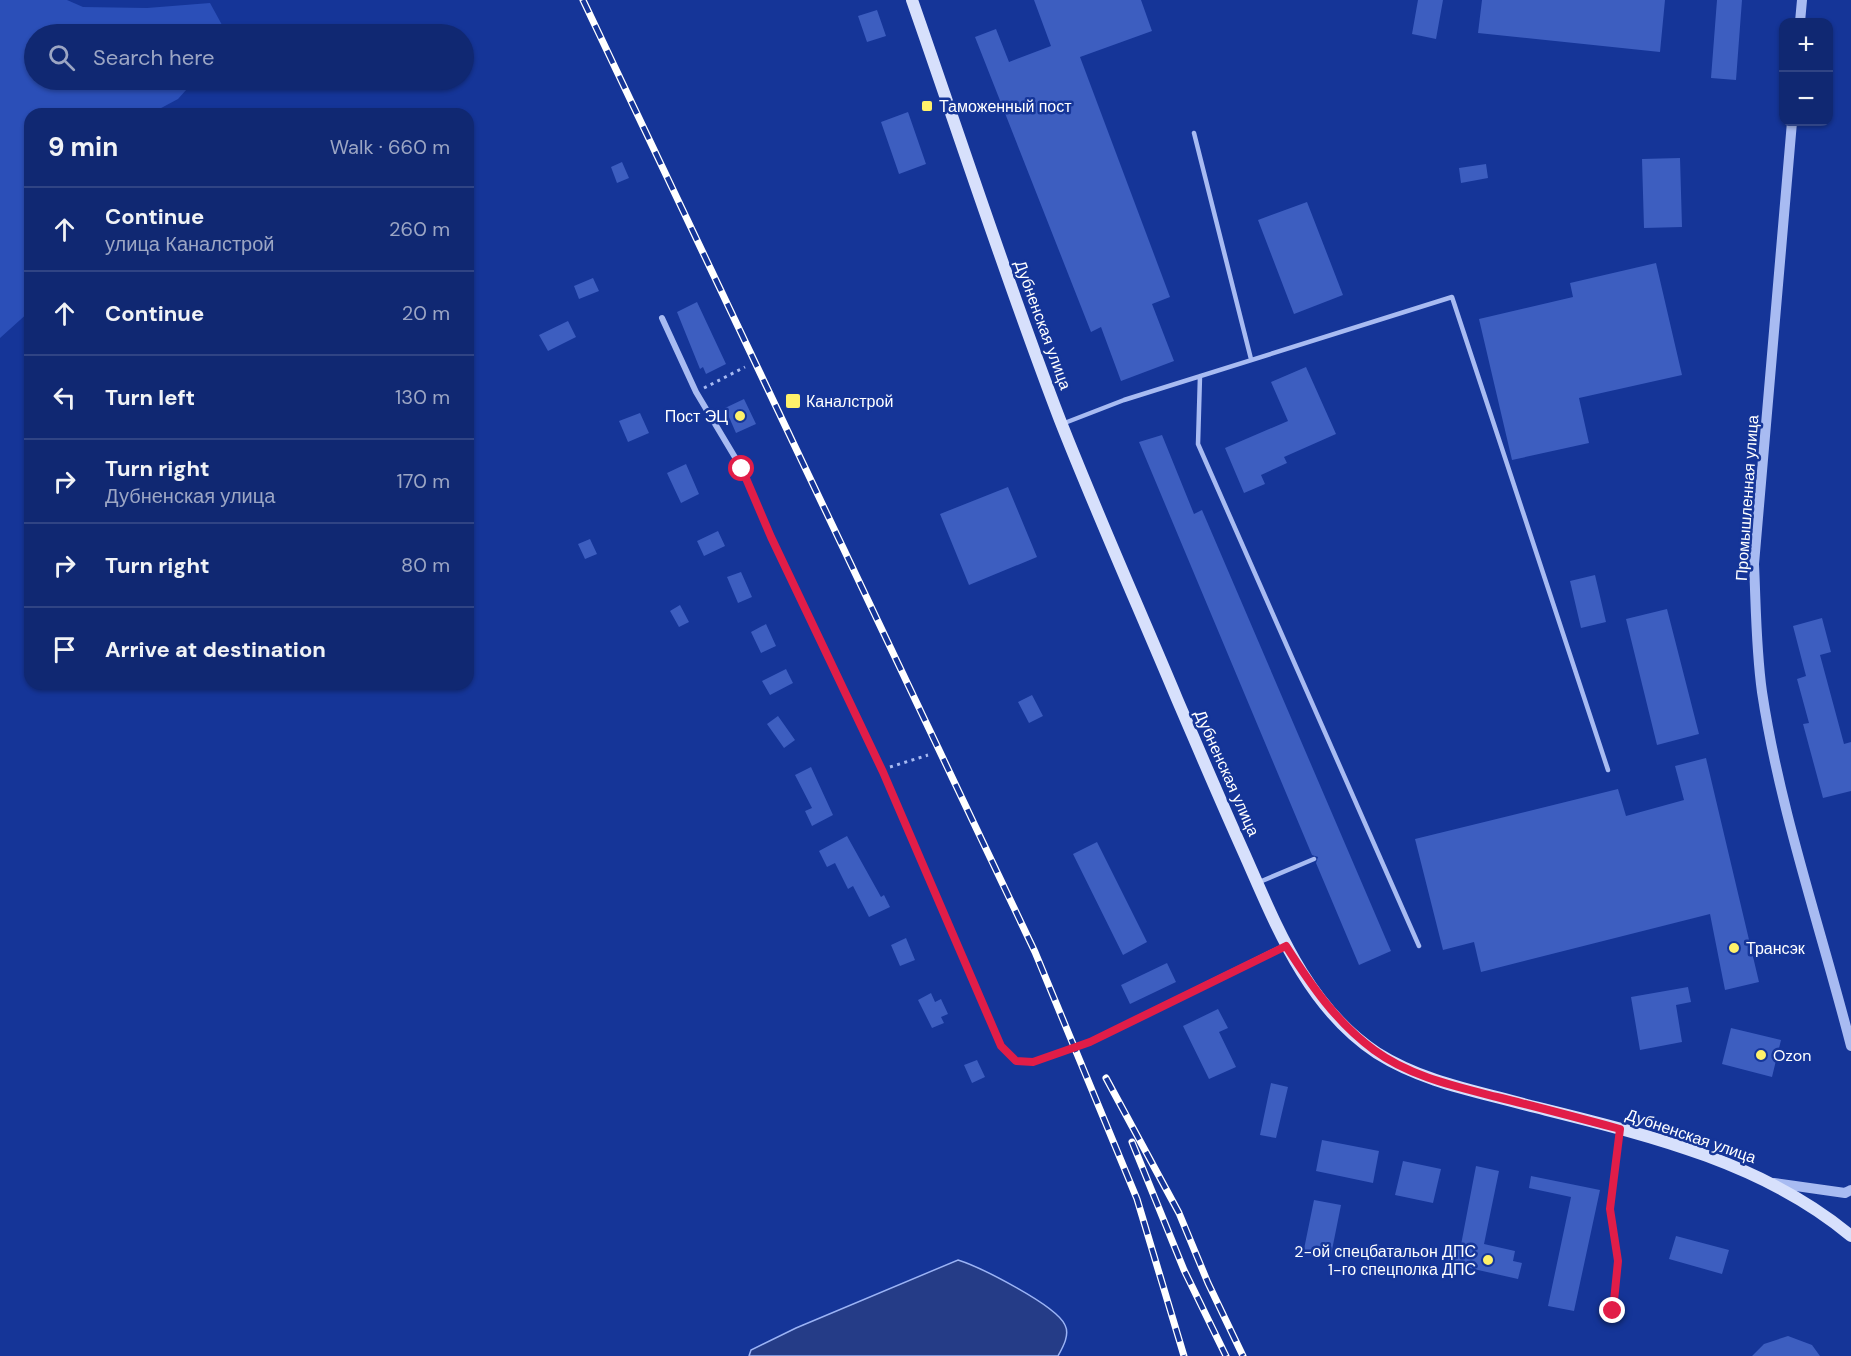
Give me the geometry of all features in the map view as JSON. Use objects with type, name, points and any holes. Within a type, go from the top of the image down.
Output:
[{"type":"main road","name":"Дубненская улица","points":[[912,0],[1062,424],[1257,883],[1286,946],[1327,1006],[1349,1030],[1375,1051],[1404,1067],[1436,1081],[1620,1129],[1774,1183],[1822,1211],[1851,1236]]},
{"type":"street","points":[[1800,18],[1802,0]]},
{"type":"street","name":"Промышленная улица","points":[[1792,126],[1754,564],[1756,627],[1762,690],[1774,756],[1851,1046]]},
{"type":"street","points":[[662,318],[696,392],[742,469],[771,537],[883,772],[1001,1046],[1016,1061],[1033,1062],[1090,1042],[1286,946]]},
{"type":"street","points":[[1774,1183],[1845,1193],[1851,1190]]},
{"type":"lane","points":[[1194,133],[1251,359]]},
{"type":"lane","points":[[1062,424],[1251,359],[1452,297],[1608,770]]},
{"type":"lane","points":[[1200,376],[1198,444],[1419,946]]},
{"type":"lane","points":[[1257,883],[1314,859]]},
{"type":"lane","points":[[1613,1311],[1618,1261],[1610,1209],[1620,1129]]},
{"type":"path","points":[[696,392],[745,367]]},
{"type":"path","points":[[892,766],[928,755]]},
{"type":"shaded area","points":[[0,0],[67,0],[83,7],[147,8],[210,3],[222,24],[24,24],[24,90],[186,90],[178,99],[161,108],[24,108],[24,316],[0,338]]},
{"type":"shaded area","points":[[958,1260],[983,1270],[1033,1297],[1059,1317],[1067,1333],[1058,1356],[749,1356],[751,1350],[796,1328]]},
{"type":"building","points":[[1034,0],[1141,0],[1152,31],[1080,57],[1170,297],[1152,304],[1174,361],[1121,381],[1101,327],[1091,332],[975,37],[996,29],[1009,62],[1051,46]]},
{"type":"building","points":[[1418,0],[1443,0],[1436,39],[1412,34]]},
{"type":"building","points":[[1482,0],[1665,0],[1660,52],[1478,33]]},
{"type":"building","points":[[1717,0],[1742,0],[1736,80],[1711,78]]},
{"type":"building","points":[[877,10],[886,36],[867,42],[858,16]]},
{"type":"building","points":[[908,112],[926,164],[899,174],[881,122]]},
{"type":"building","points":[[1680,158],[1682,227],[1644,228],[1642,159]]},
{"type":"building","points":[[622,162],[629,178],[617,183],[611,167]]},
{"type":"building","points":[[1486,164],[1488,178],[1461,183],[1459,168]]},
{"type":"building","points":[[1307,202],[1343,295],[1294,314],[1258,220]]},
{"type":"building","points":[[1656,263],[1682,375],[1579,398],[1589,443],[1512,460],[1479,319],[1573,297],[1570,283]]},
{"type":"building","points":[[593,278],[599,291],[579,299],[574,286]]},
{"type":"building","points":[[697,302],[726,364],[706,374],[703,367],[700,369],[677,312]]},
{"type":"building","points":[[568,321],[576,337],[548,351],[539,335]]},
{"type":"building","points":[[1306,367],[1336,434],[1284,457],[1287,463],[1261,475],[1265,484],[1244,493],[1225,448],[1288,421],[1271,382]]},
{"type":"building","name":"Пост ЭЦ","points":[[744,399],[756,424],[736,433],[725,408]]},
{"type":"building","points":[[640,413],[649,433],[628,442],[619,421]]},
{"type":"building","points":[[1162,435],[1194,514],[1202,510],[1391,951],[1359,965],[1316,863],[1318,857],[1312,855],[1139,442]]},
{"type":"building","points":[[686,464],[699,494],[681,503],[667,473]]},
{"type":"building","points":[[1008,487],[1037,557],[969,585],[940,514]]},
{"type":"building","points":[[718,531],[725,546],[704,556],[697,541]]},
{"type":"building","points":[[590,539],[597,554],[585,559],[578,544]]},
{"type":"building","points":[[741,572],[752,597],[738,603],[727,577]]},
{"type":"building","points":[[1595,575],[1606,622],[1581,628],[1570,581]]},
{"type":"building","points":[[680,605],[689,622],[679,627],[670,611]]},
{"type":"building","points":[[1667,609],[1699,734],[1657,745],[1626,619]]},
{"type":"building","points":[[1822,618],[1831,652],[1820,655],[1844,744],[1851,742],[1851,791],[1823,798],[1803,724],[1809,723],[1797,679],[1806,676],[1793,626]]},
{"type":"building","points":[[766,624],[776,646],[761,653],[751,632]]},
{"type":"building","points":[[786,669],[793,683],[770,695],[762,681]]},
{"type":"building","points":[[1032,695],[1043,716],[1029,723],[1018,702]]},
{"type":"building","points":[[778,716],[795,740],[784,748],[767,724]]},
{"type":"building","points":[[1706,758],[1759,982],[1725,990],[1710,914],[1481,972],[1474,942],[1443,950],[1415,839],[1618,789],[1626,816],[1684,800],[1675,766]]},
{"type":"building","points":[[811,767],[833,815],[812,826],[805,811],[812,808],[795,775]]},
{"type":"building","points":[[847,836],[881,897],[884,895],[890,907],[869,917],[853,886],[848,889],[835,863],[827,867],[819,851]]},
{"type":"building","points":[[1097,842],[1147,942],[1123,955],[1073,854]]},
{"type":"building","points":[[906,938],[915,960],[900,966],[891,945]]},
{"type":"building","points":[[1167,963],[1176,982],[1130,1004],[1121,985]]},
{"type":"building","points":[[1688,987],[1691,1002],[1676,1005],[1682,1042],[1640,1050],[1631,997]]},
{"type":"building","points":[[931,993],[935,1002],[941,999],[948,1014],[941,1017],[944,1023],[932,1028],[918,1000]]},
{"type":"building","points":[[1218,1009],[1228,1028],[1219,1032],[1236,1067],[1209,1079],[1183,1026]]},
{"type":"building","points":[[1731,1028],[1781,1040],[1772,1077],[1722,1064]]},
{"type":"building","points":[[977,1060],[985,1077],[972,1083],[964,1065]]},
{"type":"building","points":[[1271,1083],[1288,1087],[1276,1138],[1260,1135]]},
{"type":"building","points":[[1322,1140],[1379,1151],[1373,1183],[1316,1171]]},
{"type":"building","points":[[1403,1161],[1441,1169],[1433,1203],[1395,1195]]},
{"type":"building","points":[[1476,1166],[1499,1171],[1484,1244],[1515,1251],[1513,1261],[1522,1263],[1518,1279],[1447,1263],[1451,1248],[1460,1250]]},
{"type":"building","points":[[1531,1176],[1600,1190],[1574,1311],[1548,1306],[1571,1197],[1529,1188]]},
{"type":"building","points":[[1314,1200],[1341,1205],[1330,1260],[1303,1254]]},
{"type":"building","points":[[1676,1236],[1729,1250],[1722,1274],[1669,1259]]},
{"type":"building","points":[[1788,1336],[1812,1345],[1820,1356],[1752,1356],[1764,1344]]},
{"type":"railway","points":[[583,0],[1035,952],[1137,1199],[1184,1356]]},
{"type":"railway","points":[[1106,1078],[1179,1213],[1208,1283],[1243,1356]]},
{"type":"railway","points":[[1132,1142],[1184,1270],[1226,1356]]},
{"type":"place","name":"Таможенный пост","points":[[927,106]]},
{"type":"place","name":"Каналстрой","points":[[793,401]]},
{"type":"place","name":"Пост ЭЦ","points":[[740,416]]},
{"type":"place","name":"Трансэк","points":[[1734,948]]},
{"type":"place","name":"Ozon","points":[[1761,1055]]},
{"type":"place","name":"2-ой спецбатальон ДПС 1-го спецполка ДПС","points":[[1488,1260]]},
{"type":"route","points":[[742,469],[771,537],[883,772],[1001,1046],[1016,1061],[1033,1062],[1090,1042],[1286,946],[1308,981],[1349,1030],[1375,1051],[1404,1067],[1436,1081],[1620,1129],[1610,1209],[1618,1261],[1613,1311]]}]
